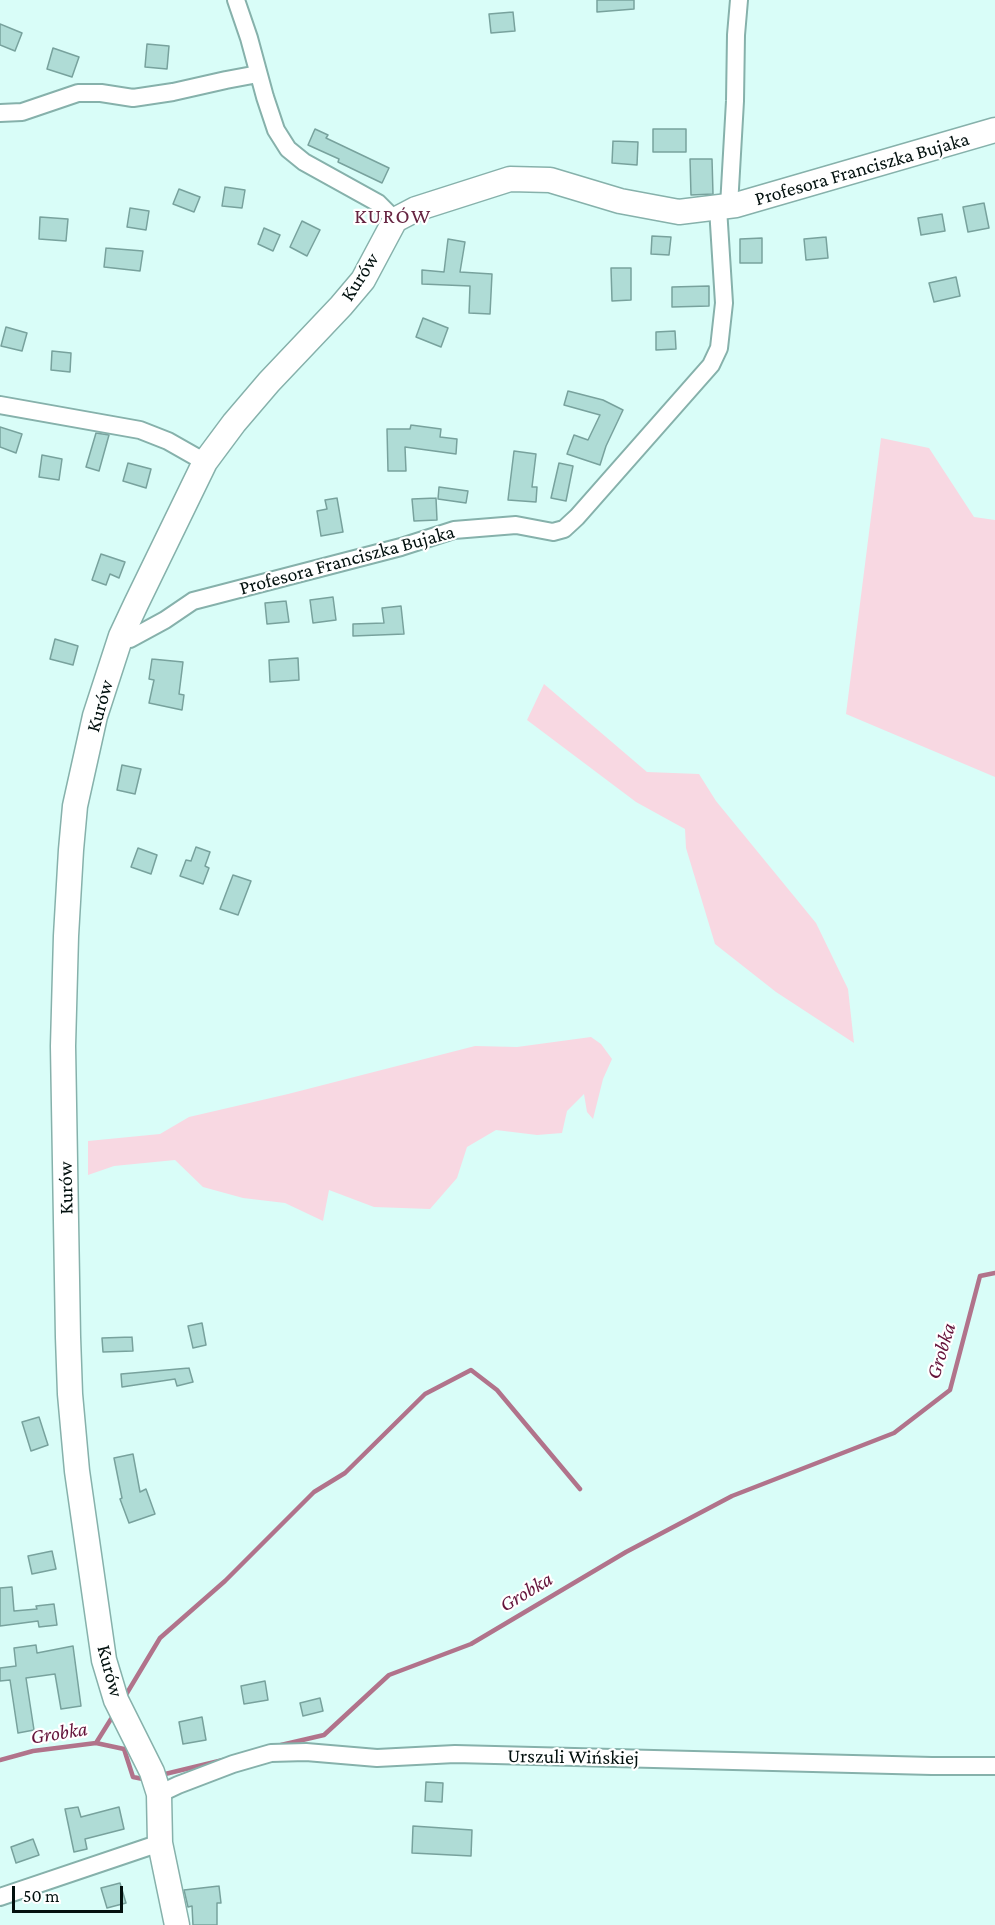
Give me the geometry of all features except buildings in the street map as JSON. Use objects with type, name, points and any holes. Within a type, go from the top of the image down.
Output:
[{"type":"street","points":[[237,0],[264,98],[276,130],[288,149],[304,162],[378,203],[395,220]]},
{"type":"street","name":"Profesora Franciszka Bujaka","points":[[121,636],[130,639],[165,620],[193,601],[401,547],[454,530],[516,525],[553,532],[564,529],[577,517],[711,365],[719,348],[724,303],[724,207],[729,184],[739,0]]},
{"type":"street","points":[[0,113],[22,112],[78,93],[101,93],[133,98],[174,92],[258,74]]},
{"type":"street","name":"Profesora Franciszka Bujaka","points":[[395,220],[416,209],[510,179],[550,180],[620,201],[679,212],[724,207],[995,130]]},
{"type":"street","name":"Kurów","points":[[177,1925],[160,1843],[156,1784],[116,1700],[104,1660],[77,1471],[68,1349],[63,1046],[66,936],[75,806],[95,716],[121,636],[206,462],[241,414],[363,280],[395,220]]},
{"type":"street","points":[[0,405],[140,430],[168,441],[206,462]]},
{"type":"street","name":"Urszuli Wińskiej","points":[[156,1784],[177,1785],[233,1764],[271,1753],[294,1752],[377,1758],[455,1754],[995,1766]]},
{"type":"street","points":[[0,1897],[160,1843]]},
{"type":"shaded area","points":[[881,438],[929,448],[974,517],[995,520],[995,777],[846,714]]},
{"type":"shaded area","points":[[544,684],[647,772],[699,774],[716,801],[816,923],[848,989],[854,1043],[776,992],[715,944],[686,848],[685,829],[636,802],[527,720]]},
{"type":"shaded area","points":[[591,1037],[601,1044],[612,1059],[603,1079],[593,1119],[587,1112],[584,1094],[567,1111],[562,1133],[537,1135],[496,1130],[467,1147],[457,1178],[430,1209],[374,1207],[329,1190],[323,1221],[285,1203],[243,1198],[203,1187],[175,1160],[114,1166],[88,1175],[88,1141],[160,1134],[189,1117],[475,1046],[517,1047]]},
{"type":"waterway","name":"Grobka","points":[[281,1745],[324,1735],[389,1675],[471,1644],[626,1552],[732,1496],[894,1433],[950,1390],[980,1276],[995,1273]]},
{"type":"waterway","points":[[127,1693],[160,1638],[225,1581],[314,1492],[345,1473],[425,1394],[471,1370],[497,1390],[580,1489]]},
{"type":"waterway","points":[[96,1743],[111,1719]]},
{"type":"waterway","name":"Grobka","points":[[0,1760],[33,1751],[96,1743],[124,1749],[133,1777],[147,1778]]},
{"type":"waterway","name":"Grobka","points":[[161,1775],[223,1760]]},
{"type":"district","name":"KURÓW","points":[[393,217]]}]
